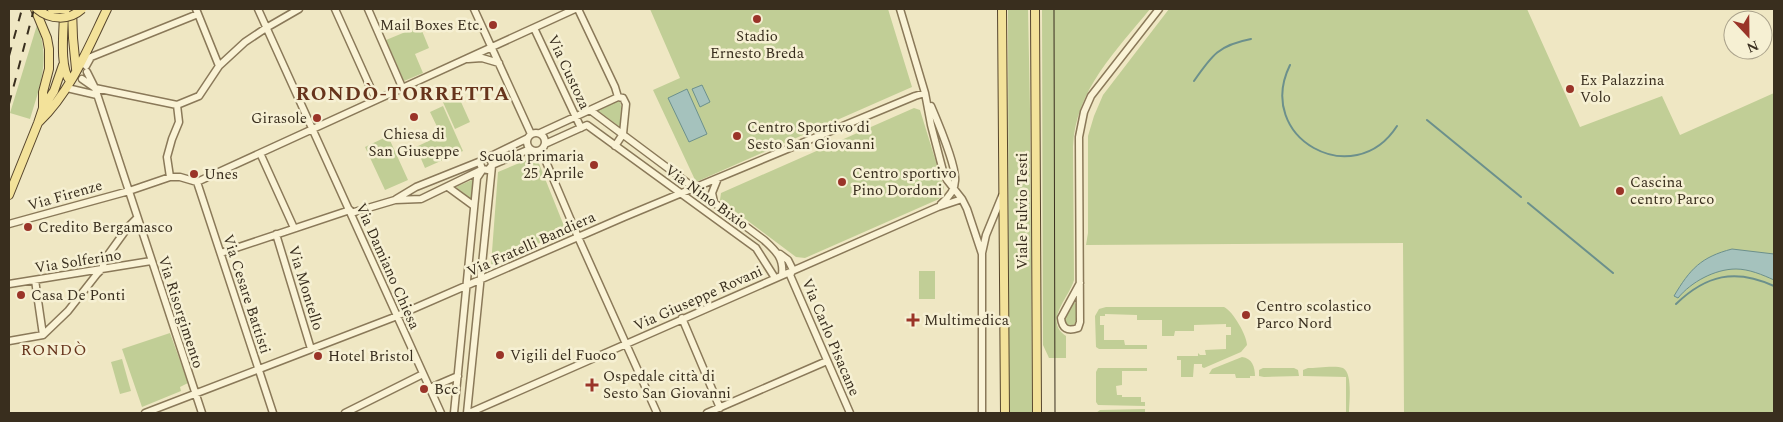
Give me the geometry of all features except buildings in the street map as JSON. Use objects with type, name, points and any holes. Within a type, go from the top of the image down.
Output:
[{"type":"main road","points":[[36,9],[48,16],[58,18],[72,15],[82,9]]},
{"type":"main road","points":[[36,9],[47,38],[50,56],[50,69],[44,92],[43,108]]},
{"type":"main road","points":[[52,9],[65,9],[64,60],[69,84]]},
{"type":"main road","points":[[72,9],[82,64]]},
{"type":"main road","points":[[38,123],[53,108],[69,84],[76,69],[82,64],[107,9]]},
{"type":"main road","points":[[998,9],[1002,13]]},
{"type":"main road","name":"Viale Fulvio Testi","points":[[1035,9],[1037,413]]},
{"type":"main road","name":"Viale Fulvio Testi","points":[[1002,13],[1005,413]]},
{"type":"main road","points":[[9,195],[43,108],[54,91],[64,60]]},
{"type":"street","name":"Via Damiano Chiesa","points":[[258,9],[441,413]]},
{"type":"street","points":[[69,84],[96,92],[177,105],[199,96],[231,54],[266,28],[299,9]]},
{"type":"street","points":[[335,9],[376,100]]},
{"type":"street","points":[[368,9],[402,87]]},
{"type":"street","points":[[177,105],[179,122],[167,157],[170,177],[180,177],[197,182],[491,46],[577,9],[616,87],[618,97]]},
{"type":"street","points":[[900,9],[925,93],[943,171],[967,209],[982,254]]},
{"type":"street","points":[[1080,283],[1061,318],[1066,330],[1072,330],[1080,325],[1080,283],[1078,137],[1084,112],[1091,96],[1159,9]]},
{"type":"street","points":[[477,10],[529,136],[527,144],[530,149],[536,151],[584,126]]},
{"type":"street","points":[[82,64],[91,57],[197,11],[220,66]]},
{"type":"street","name":"Via Custoza","points":[[534,28],[576,117],[584,126]]},
{"type":"street","points":[[462,60],[482,58],[499,63]]},
{"type":"street","points":[[82,64],[82,79],[96,92]]},
{"type":"street","points":[[82,64],[96,92],[129,191]]},
{"type":"street","points":[[69,84],[82,79]]},
{"type":"street","points":[[925,93],[955,173],[956,181],[954,187]]},
{"type":"street","name":"Via Fratelli Bandiera","points":[[145,413],[397,316],[682,193],[925,93]]},
{"type":"street","points":[[395,200],[416,187],[484,159],[529,136],[540,133],[618,97],[623,98],[626,104],[623,134],[615,146]]},
{"type":"street","name":"Via Nino Bixio","points":[[590,110],[764,240],[788,260],[793,270]]},
{"type":"street","name":"Via Nino Bixio","points":[[584,126],[682,193],[756,248],[775,278]]},
{"type":"street","points":[[540,133],[544,138],[543,147],[578,237],[656,413]]},
{"type":"street","points":[[221,253],[294,228],[350,212],[395,200],[421,199],[483,169],[488,170],[492,166],[530,149]]},
{"type":"street","points":[[260,153],[294,228]]},
{"type":"street","points":[[468,413],[492,166],[491,160],[484,159]]},
{"type":"street","points":[[483,169],[480,165],[484,159]]},
{"type":"street","points":[[454,413],[477,178],[483,169]]},
{"type":"street","name":"Via Firenze","points":[[9,224],[129,191],[170,177]]},
{"type":"street","name":"Via Nino Bixio","points":[[714,202],[712,193],[718,178]]},
{"type":"street","name":"Via Cesare Battisti","points":[[197,182],[273,413]]},
{"type":"street","points":[[448,187],[474,206]]},
{"type":"street","name":"Via Giuseppe Rovani","points":[[938,206],[950,195],[954,187]]},
{"type":"street","name":"Via Risorgimento","points":[[129,191],[202,413]]},
{"type":"street","points":[[982,413],[982,254],[986,235],[1004,193]]},
{"type":"street","name":"Via Giuseppe Rovani","points":[[468,413],[938,206],[962,199]]},
{"type":"street","points":[[9,341],[43,335],[68,311],[97,274],[104,268],[105,259],[128,227],[137,218]]},
{"type":"street","name":"Via Montello","points":[[276,234],[311,349]]},
{"type":"street","points":[[756,248],[764,240]]},
{"type":"street","points":[[779,254],[783,266],[782,275]]},
{"type":"street","name":"Via Solferino","points":[[9,284],[151,261]]},
{"type":"street","points":[[482,265],[496,274]]},
{"type":"street","name":"Via Carlo Pisacane","points":[[793,270],[790,275],[850,413]]},
{"type":"street","points":[[35,280],[43,335]]},
{"type":"street","points":[[682,318],[720,408]]},
{"type":"street","points":[[707,413],[827,361]]},
{"type":"street","points":[[345,413],[424,374]]},
{"type":"street","points":[[430,388],[458,376]]},
{"type":"green space","name":"Centro Sportivo di Sesto San Giovanni","points":[[650,9],[888,9],[912,87],[696,182],[653,90],[680,78]]},
{"type":"green space","points":[[1008,9],[1028,9],[1032,413],[1009,413]]},
{"type":"green space","points":[[1042,9],[1150,9],[1100,72],[1081,107],[1076,126],[1073,147],[1074,280],[1057,316],[1060,330],[1066,336],[1066,358],[1049,358],[1043,345]]},
{"type":"green space","points":[[1169,9],[1527,9],[1580,127],[1662,96],[1680,135],[1774,93],[1774,413],[1404,413],[1403,243],[1086,245],[1088,233],[1088,136],[1094,116],[1103,95]]},
{"type":"green space","points":[[37,25],[41,37],[44,61],[40,84],[30,119],[10,113]]},
{"type":"green space","points":[[420,26],[429,48],[415,54],[423,73],[404,81],[386,40]]},
{"type":"green space","points":[[457,93],[470,122],[455,129],[442,100]]},
{"type":"green space","points":[[617,101],[620,102],[621,106],[620,127],[597,110]]},
{"type":"green space","points":[[443,106],[463,151],[425,168],[416,147],[441,135],[430,112]]},
{"type":"green space","name":"Centro sportivo Pino Dordoni","points":[[914,108],[920,110],[944,188],[939,199],[805,258],[796,257],[720,200],[721,193]]},
{"type":"green space","points":[[388,136],[408,180],[385,190],[365,147]]},
{"type":"green space","points":[[536,156],[566,231],[491,265],[498,172]]},
{"type":"green space","points":[[474,179],[471,199],[456,187]]},
{"type":"green space","points":[[919,271],[935,271],[935,299],[919,299]]},
{"type":"green space","points":[[1074,302],[1076,304],[1076,323],[1070,327],[1065,322],[1065,317]]},
{"type":"green space","points":[[1106,307],[1224,307],[1228,309],[1239,324],[1247,345],[1241,352],[1204,368],[1202,364],[1194,364],[1193,377],[1181,377],[1181,360],[1177,360],[1177,356],[1198,356],[1198,353],[1206,355],[1205,350],[1226,349],[1226,335],[1231,335],[1231,327],[1226,327],[1226,324],[1194,325],[1194,331],[1175,331],[1174,336],[1162,336],[1162,320],[1137,320],[1137,315],[1105,314],[1105,316],[1100,316],[1100,325],[1104,325],[1104,340],[1124,340],[1125,345],[1147,345],[1147,349],[1099,349],[1096,347],[1095,316],[1099,309]]},
{"type":"green space","points":[[170,333],[188,383],[180,387],[181,391],[142,407],[122,349]]},
{"type":"green space","points":[[1242,357],[1248,359],[1252,364],[1255,376],[1236,378],[1235,374],[1209,374],[1212,369]]},
{"type":"green space","points":[[122,359],[131,391],[120,394],[111,362]]},
{"type":"green space","points":[[1336,367],[1343,368],[1346,371],[1350,396],[1349,413],[1346,413],[1346,377],[1303,376],[1303,370],[1308,368]]},
{"type":"green space","points":[[1098,368],[1147,368],[1147,371],[1122,371],[1122,385],[1116,386],[1117,395],[1122,395],[1122,397],[1141,397],[1141,402],[1145,402],[1145,406],[1098,405],[1096,402],[1096,372]]},
{"type":"green space","points":[[1263,368],[1294,368],[1298,370],[1299,376],[1259,376],[1259,370]]},
{"type":"green space","points":[[1145,409],[1145,413],[1096,413],[1100,410]]},
{"type":"water","points":[[702,85],[710,102],[700,107],[692,89]]},
{"type":"water","points":[[687,89],[707,134],[689,142],[668,98]]},
{"type":"water","points":[[1732,249],[1774,254],[1774,280],[1746,270],[1720,271],[1697,282],[1678,298],[1674,296],[1685,278],[1697,265],[1712,256]]},
{"type":"waterway","points":[[1194,81],[1217,52],[1231,44],[1251,39]]},
{"type":"waterway","points":[[1290,65],[1282,91],[1285,115],[1297,134],[1314,148],[1335,155],[1357,155],[1379,146],[1397,126]]},
{"type":"waterway","points":[[1427,120],[1521,197]]},
{"type":"waterway","points":[[1528,203],[1613,273]]},
{"type":"waterway","points":[[1676,304],[1698,286],[1722,277],[1746,277],[1774,286]]},
{"type":"tram line","points":[[1054,9],[1055,413]]},
{"type":"railway","points":[[9,56],[22,9]]},
{"type":"railway","points":[[9,104],[34,9]]},
{"type":"place","name":"Stadio Ernesto Breda","points":[[757,19]]},
{"type":"place","name":"Mail Boxes Etc.","points":[[493,25]]},
{"type":"place","name":"Ex Palazzina Volo","points":[[1570,89]]},
{"type":"place","name":"Chiesa di San Giuseppe","points":[[414,117]]},
{"type":"place","name":"Girasole","points":[[317,118]]},
{"type":"place","name":"Centro Sportivo di Sesto San Giovanni","points":[[737,136]]},
{"type":"place","name":"Scuola primaria 25 Aprile","points":[[594,165]]},
{"type":"place","name":"Unes","points":[[194,174]]},
{"type":"place","name":"Centro sportivo Pino Dordoni","points":[[842,182]]},
{"type":"place","name":"Cascina centro Parco","points":[[1620,191]]},
{"type":"place","name":"Credito Bergamasco","points":[[28,227]]},
{"type":"place","name":"Casa De Ponti","points":[[21,295]]},
{"type":"place","name":"Centro scolastico Parco Nord","points":[[1246,315]]},
{"type":"place","name":"Multimedica","points":[[913,320]]},
{"type":"place","name":"Vigili del Fuoco","points":[[500,355]]},
{"type":"place","name":"Hotel Bristol","points":[[318,356]]},
{"type":"place","name":"Ospedale città di Sesto San Giovanni","points":[[592,385]]},
{"type":"place","name":"Bcc","points":[[424,389]]},
{"type":"district","name":"RONDÒ-TORRETTA","points":[[403,93]]},
{"type":"district","name":"RONDÒ","points":[[54,349]]}]
